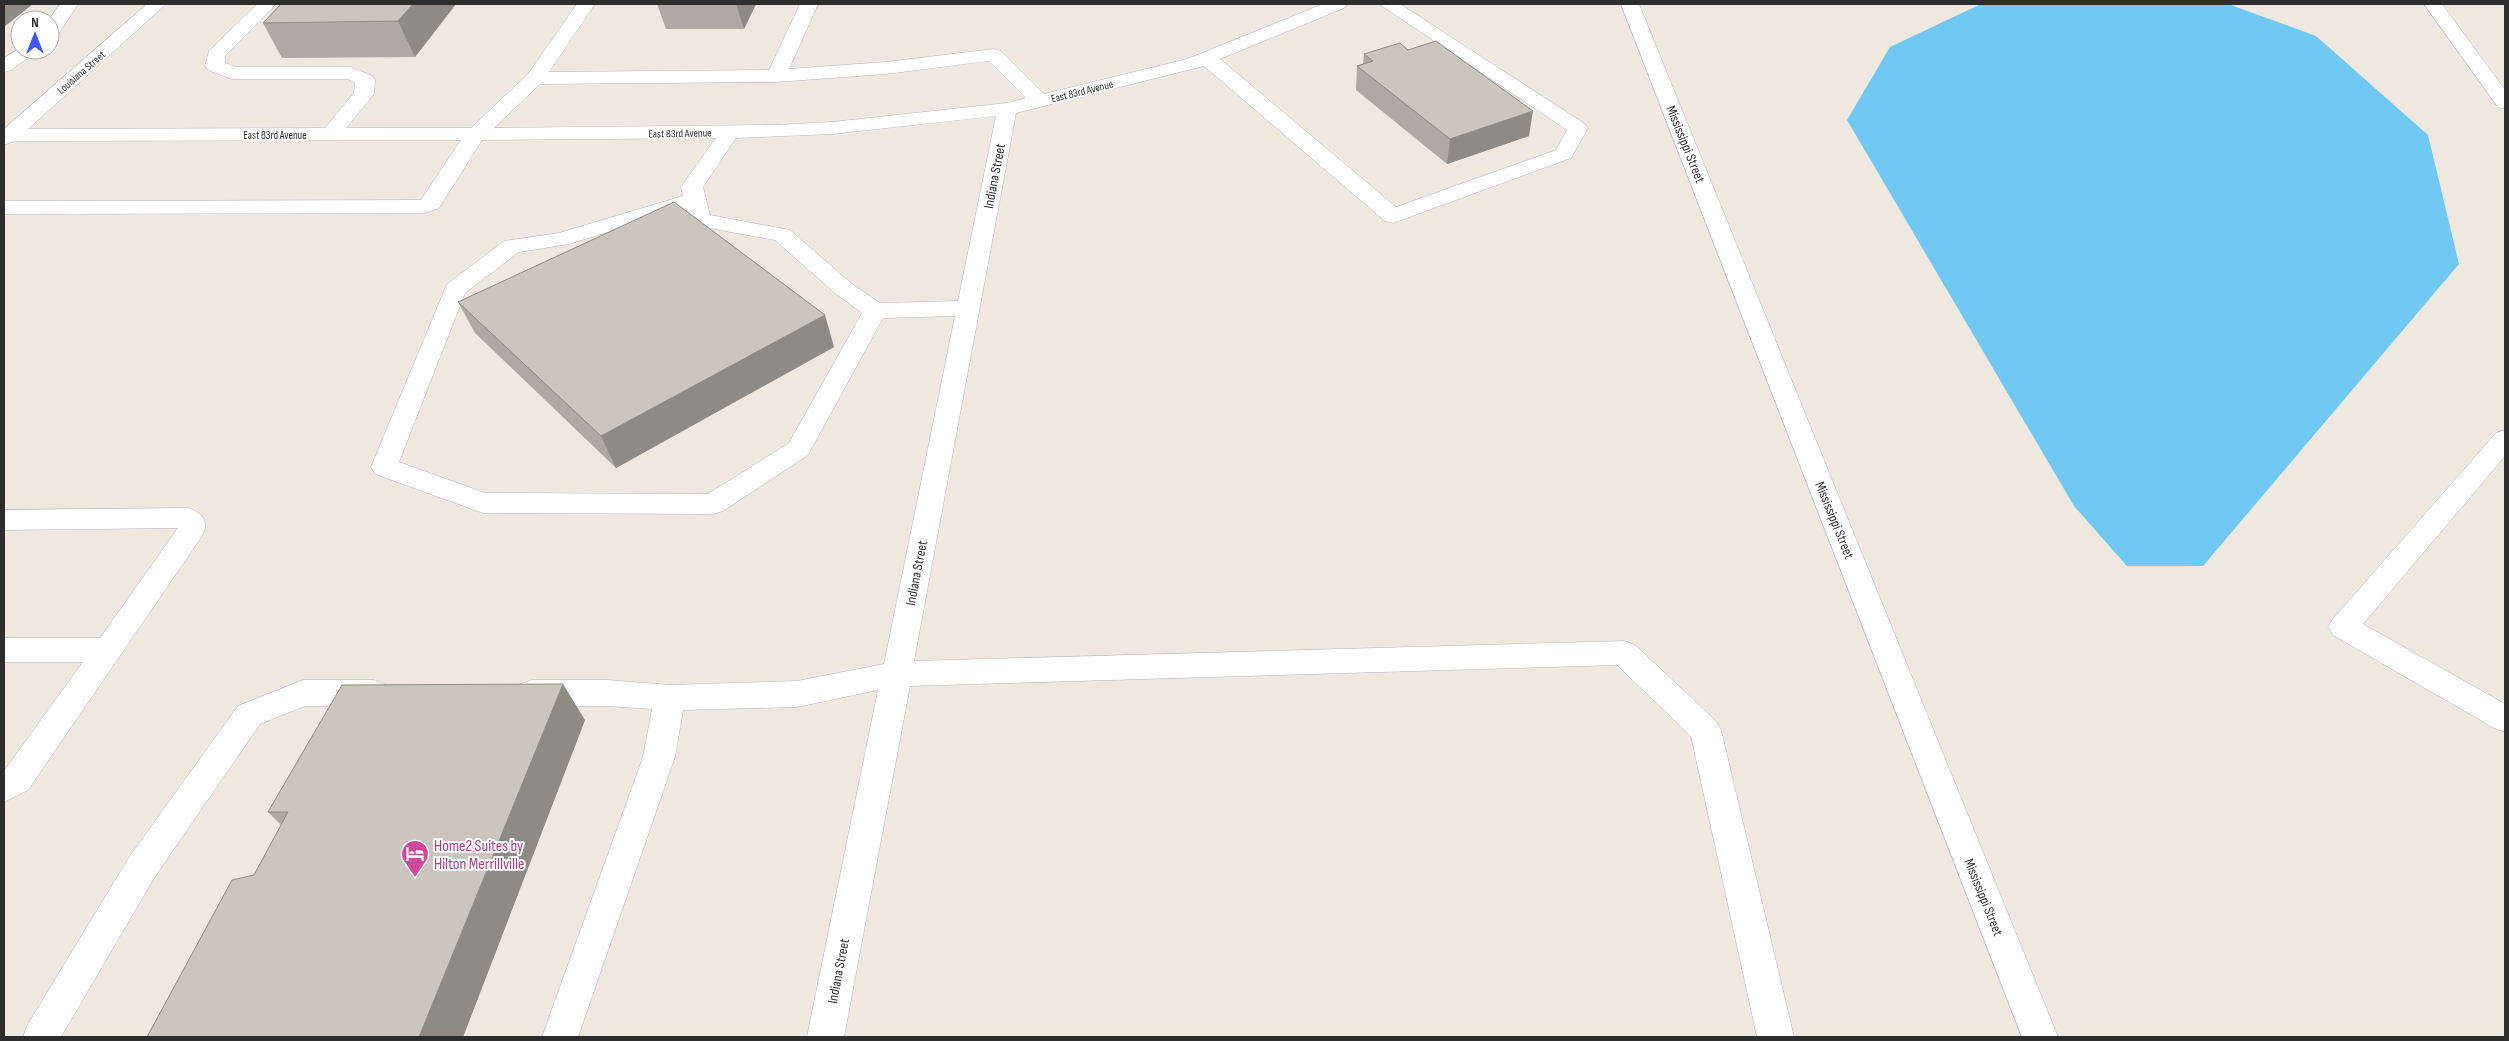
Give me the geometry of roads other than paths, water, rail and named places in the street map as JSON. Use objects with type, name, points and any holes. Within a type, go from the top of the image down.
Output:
[{"type":"street","points":[[60,17],[69,4]]},
{"type":"street","name":"Louisiana Street","points":[[6,136],[157,4]]},
{"type":"street","points":[[267,4],[216,55],[215,66],[232,72],[351,72],[364,80],[364,94],[330,134]]},
{"type":"street","points":[[4,208],[425,206],[431,203],[475,134],[535,78],[586,4]]},
{"type":"street","points":[[776,76],[808,4]]},
{"type":"street","name":"East 83rd Avenue","points":[[6,136],[730,132],[832,128],[1006,110],[1040,102],[1207,58],[1338,4]]},
{"type":"street","points":[[1207,58],[1394,216],[1564,154],[1578,128],[1388,4]]},
{"type":"street","name":"Mississippi Street","points":[[1630,4],[2040,1037]]},
{"type":"street","points":[[2433,4],[2505,103]]},
{"type":"street","points":[[535,78],[776,76],[886,68],[994,55],[1040,102]]},
{"type":"street","name":"Indiana Street","points":[[826,1037],[1006,110]]},
{"type":"street","points":[[730,132],[692,187],[700,220],[782,235],[844,289],[875,311],[968,308]]},
{"type":"street","points":[[695,199],[561,240],[512,246],[455,289],[384,467],[483,502],[713,504],[799,449],[875,311]]},
{"type":"street","points":[[2505,439],[2343,627],[2505,719]]},
{"type":"street","points":[[4,520],[187,518],[192,522],[192,529],[17,780],[4,788]]},
{"type":"street","points":[[4,650],[108,650]]},
{"type":"street","points":[[499,693],[607,693],[670,698],[797,694],[896,674],[1624,652],[1705,730],[1776,1037]]},
{"type":"street","points":[[42,1037],[142,867],[249,715],[304,693],[401,693]]},
{"type":"street","points":[[560,1037],[658,758],[670,698]]},
{"type":"water","points":[[1981,4],[2228,4],[2316,36],[2428,135],[2459,264],[2203,566],[2127,566],[2074,506],[1847,120],[1890,47]]},
{"type":"place","name":"Home2 Suites by Hilton Merrillville","points":[[415,878]]}]
